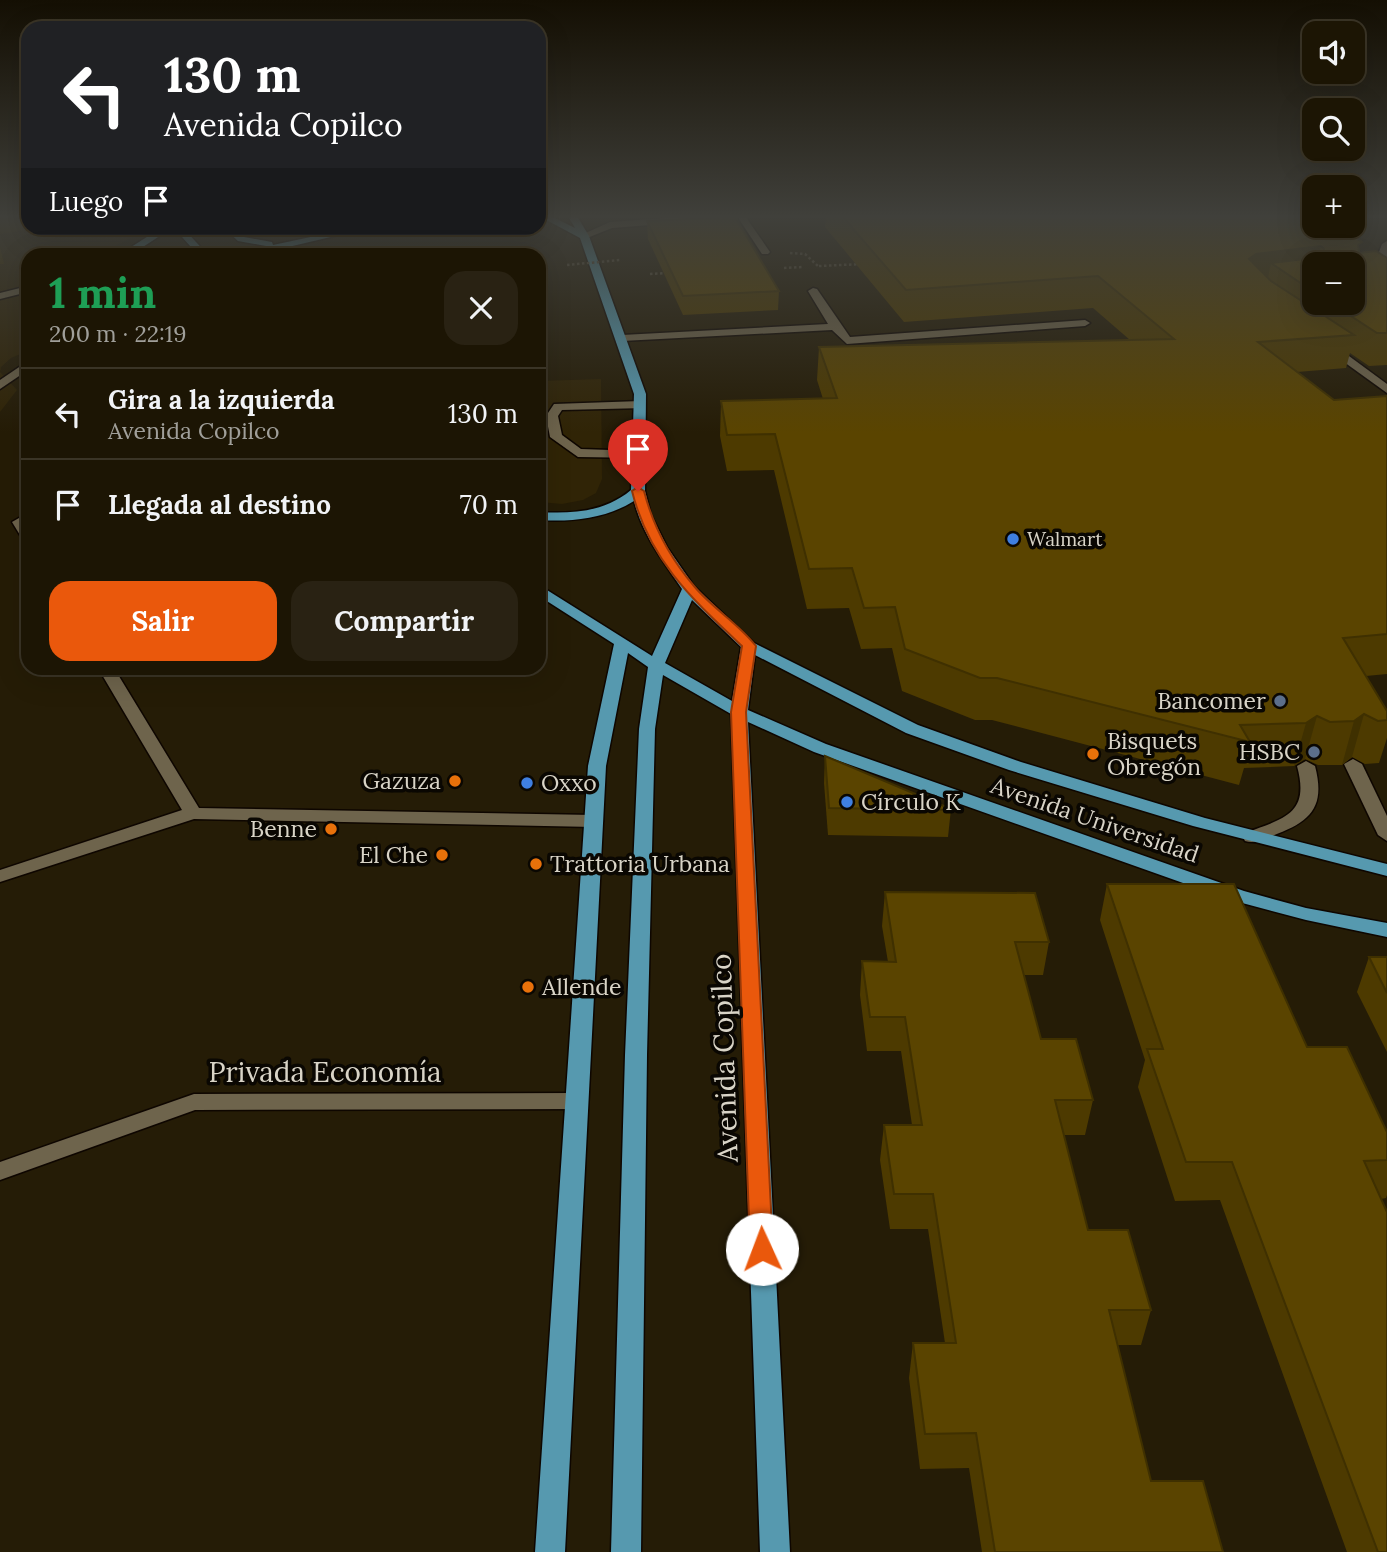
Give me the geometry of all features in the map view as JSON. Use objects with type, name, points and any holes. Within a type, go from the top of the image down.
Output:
[{"type":"main road","points":[[604,288],[640,394],[638,491],[644,514],[660,547],[689,589],[749,646]]},
{"type":"main road","points":[[546,516],[593,513],[615,506],[638,491]]},
{"type":"main road","points":[[626,1552],[647,729],[656,665],[689,589]]},
{"type":"main road","name":"Avenida Universidad","points":[[546,593],[656,665],[739,712],[820,748],[1238,896],[1306,914],[1387,930]]},
{"type":"main road","points":[[550,1552],[597,766],[622,642]]},
{"type":"main road","name":"Avenida Copilco","points":[[749,646],[739,712],[775,1552]]},
{"type":"main road","name":"Avenida Universidad","points":[[749,646],[912,729],[1015,766],[1252,837],[1387,870]]},
{"type":"street","points":[[813,290],[835,327],[847,341],[1085,323]]},
{"type":"street","points":[[0,296],[21,291]]},
{"type":"street","points":[[622,338],[835,327]]},
{"type":"street","points":[[1318,338],[1387,388]]},
{"type":"street","points":[[0,386],[21,370]]},
{"type":"street","points":[[640,455],[578,453],[556,437],[552,416],[558,407],[641,405]]},
{"type":"street","points":[[110,675],[192,813]]},
{"type":"street","points":[[1353,764],[1387,835]]},
{"type":"street","points":[[1252,837],[1291,822],[1307,808],[1311,792],[1306,766]]},
{"type":"street","points":[[0,876],[192,813],[594,821]]},
{"type":"street","name":"Privada Economía","points":[[0,1171],[194,1102],[577,1101]]},
{"type":"shaded area","points":[[0,288],[21,288],[21,354],[11,358],[1,367],[0,372]]},
{"type":"shaded area","points":[[0,372],[17,390],[0,412]]},
{"type":"shaded area","points":[[601,379],[602,479],[596,493],[583,500],[562,504],[546,503],[546,381]]},
{"type":"building","points":[[679,288],[777,288],[779,291],[683,296]]},
{"type":"building","points":[[1113,288],[1282,288],[1302,301],[1302,315],[1323,315],[1354,335],[1258,342],[1334,400],[1387,396],[1387,634],[1343,638],[1387,711],[1387,720],[1378,721],[1364,714],[1354,721],[1330,722],[1317,716],[1306,723],[1240,725],[1250,742],[997,678],[980,678],[905,649],[895,607],[864,608],[852,568],[809,569],[775,434],[727,435],[721,401],[837,398],[819,347],[1174,339]]},
{"type":"building","points":[[1365,288],[1387,288],[1387,333],[1377,333],[1349,315],[1365,315]]},
{"type":"building","points":[[825,756],[951,809],[951,810],[829,808]]},
{"type":"building","points":[[1107,884],[1234,884],[1307,1047],[1347,1047],[1387,1132],[1387,1160],[1364,1161],[1387,1212],[1387,1552],[1378,1552],[1232,1162],[1186,1162],[1147,1049],[1163,1049]]},
{"type":"building","points":[[885,892],[1035,893],[1049,942],[1015,942],[1041,1039],[1076,1039],[1093,1100],[1055,1100],[1088,1230],[1128,1230],[1151,1310],[1109,1310],[1151,1481],[1203,1481],[1223,1552],[995,1552],[976,1433],[925,1434],[913,1343],[956,1343],[933,1194],[894,1194],[884,1125],[922,1125],[905,1017],[870,1017],[862,961],[896,962]]},
{"type":"building","points":[[1369,957],[1387,957],[1387,993]]},
{"type":"place","name":"Walmart","points":[[1013,539]]},
{"type":"place","name":"Bancomer","points":[[1280,701]]},
{"type":"place","name":"HSBC","points":[[1314,752]]},
{"type":"place","name":"Bisquets Obregón","points":[[1093,754]]},
{"type":"place","name":"Gazuza","points":[[455,781]]},
{"type":"place","name":"Oxxo","points":[[527,783]]},
{"type":"place","name":"Círculo K","points":[[847,802]]},
{"type":"place","name":"Benne","points":[[331,829]]},
{"type":"place","name":"El Che","points":[[442,855]]},
{"type":"place","name":"Trattoria Urbana","points":[[536,864]]},
{"type":"place","name":"Allende","points":[[528,987]]},
{"type":"route","points":[[638,491],[644,514],[660,547],[689,589],[749,646],[739,712],[762,1249]]}]
